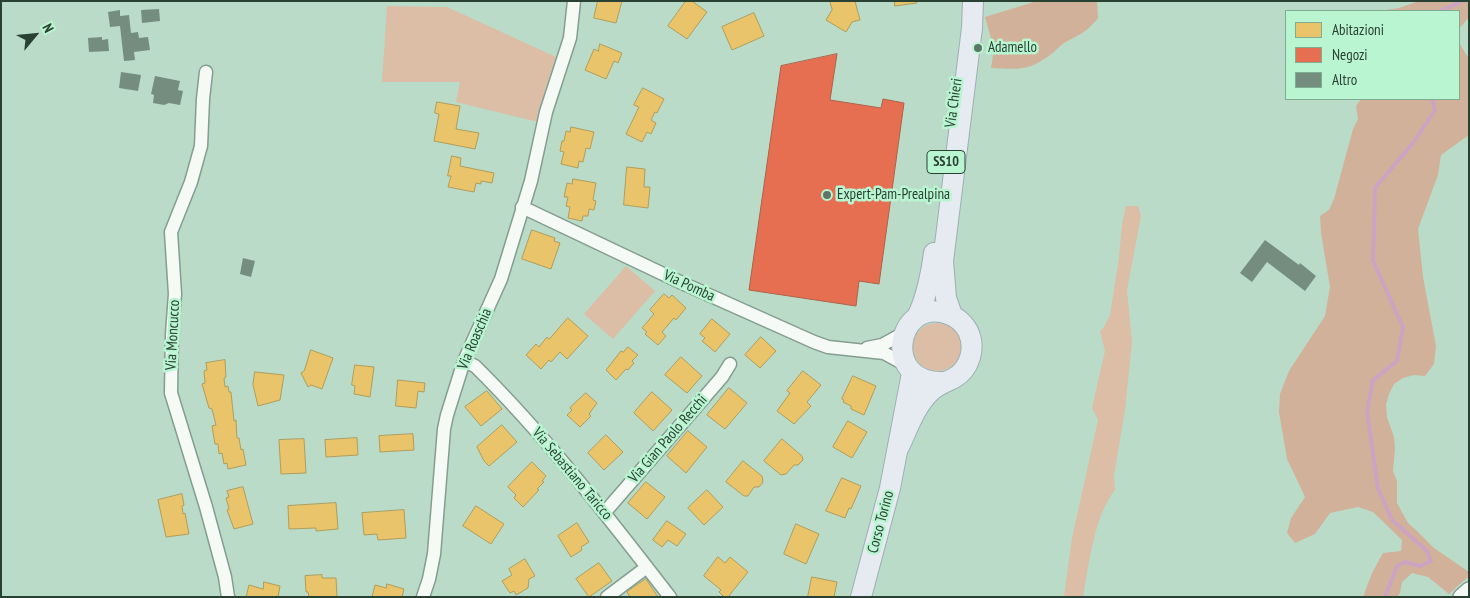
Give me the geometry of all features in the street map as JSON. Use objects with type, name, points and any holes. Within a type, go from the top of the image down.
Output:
[{"type":"main road","name":"Via Chieri","points":[[899,448],[916,409],[931,391],[963,371],[969,362],[972,351],[968,330],[952,315],[946,298],[943,261],[972,28],[972,4]]},
{"type":"main road","name":"Via Chieri","points":[[904,334],[910,324],[918,317],[924,305],[931,276],[965,25],[972,4]]},
{"type":"main road","points":[[918,317],[929,312],[941,312],[952,315]]},
{"type":"main road","points":[[899,448],[909,368],[902,349],[904,334]]},
{"type":"main road","points":[[909,368],[922,379],[944,382]]},
{"type":"main road","name":"Corso Torino","points":[[861,597],[899,448]]},
{"type":"street","name":"Via Roaschia","points":[[423,597],[434,554],[444,429],[451,399],[464,362],[500,279],[532,181],[546,112],[570,38],[574,1]]},
{"type":"street","name":"Via Moncucco","points":[[206,72],[201,146],[191,182],[171,232],[175,294],[171,393],[204,498],[228,597]]},
{"type":"street","name":"Via Pomba","points":[[522,207],[682,283],[814,342],[828,347],[884,353],[909,368]]},
{"type":"street","name":"Via Pomba","points":[[859,349],[882,345],[904,334]]},
{"type":"street","name":"Via Sebastiano Taricco","points":[[464,362],[475,366],[538,431],[670,597]]},
{"type":"street","name":"Via Gian Paolo Recchi","points":[[604,512],[722,377],[730,364]]},
{"type":"street","points":[[608,597],[647,566]]},
{"type":"street","points":[[1461,597],[1469,590]]},
{"type":"shaded area","points":[[1037,1],[1097,1],[1098,18],[1086,30],[1035,64],[1015,69],[991,68],[994,49],[985,17]]},
{"type":"shaded area","points":[[1419,1],[1469,1],[1469,17],[1460,28],[1460,10],[1386,10]]},
{"type":"shaded area","points":[[387,6],[447,7],[556,57],[545,90],[538,122],[456,102],[460,82],[382,82]]},
{"type":"shaded area","points":[[1460,44],[1469,59],[1469,135],[1441,155],[1438,175],[1418,229],[1423,277],[1436,346],[1434,364],[1425,376],[1414,375],[1403,378],[1394,384],[1386,405],[1387,417],[1394,437],[1393,471],[1397,481],[1397,503],[1408,523],[1434,548],[1469,572],[1469,576],[1449,594],[1428,577],[1412,573],[1402,582],[1400,593],[1397,597],[1363,597],[1372,573],[1383,553],[1401,551],[1402,540],[1373,512],[1358,507],[1330,513],[1315,534],[1295,543],[1287,533],[1291,518],[1305,497],[1287,459],[1279,412],[1280,394],[1289,371],[1325,316],[1330,287],[1320,216],[1329,210],[1334,199],[1353,129],[1358,119],[1356,106],[1360,100],[1460,100]]},
{"type":"shaded area","points":[[1126,206],[1138,206],[1141,216],[1127,290],[1132,342],[1125,410],[1114,476],[1115,490],[1102,513],[1097,527],[1083,597],[1064,597],[1072,538],[1098,420],[1092,408],[1105,351],[1100,331],[1110,315]]},
{"type":"shaded area","points":[[626,266],[655,291],[613,339],[584,314]]},
{"type":"shaded area","points":[[932,323],[942,323],[951,327],[957,333],[960,338],[960,356],[951,367],[942,371],[932,371],[923,367],[917,361],[913,352],[913,342],[917,333],[923,327]]},
{"type":"building: Abitazioni","points":[[598,1],[622,1],[616,23],[594,18]]},
{"type":"building: Abitazioni","points":[[686,1],[692,1],[707,12],[687,39],[668,26]]},
{"type":"building: Abitazioni","points":[[830,1],[855,1],[860,20],[852,22],[846,32],[826,20],[832,10]]},
{"type":"building: Abitazioni","points":[[895,1],[916,1],[917,3],[895,6]]},
{"type":"building: Abitazioni","points":[[754,13],[764,36],[732,50],[722,27]]},
{"type":"building: Abitazioni","points":[[600,44],[622,53],[618,63],[614,61],[606,79],[585,70],[594,49],[598,51]]},
{"type":"building: Abitazioni","points":[[643,88],[664,99],[651,120],[656,123],[651,134],[647,132],[642,142],[626,134],[639,107],[634,105]]},
{"type":"building: Abitazioni","points":[[437,102],[460,106],[456,129],[479,133],[475,149],[434,141],[439,114],[435,113]]},
{"type":"building: Abitazioni","points":[[571,127],[594,132],[590,149],[586,148],[583,162],[579,161],[578,168],[561,164],[564,152],[560,151],[562,141],[564,141],[566,131],[570,132]]},
{"type":"building: Abitazioni","points":[[452,156],[461,158],[460,166],[494,173],[492,183],[481,181],[481,184],[476,183],[474,192],[448,187],[451,176],[448,176]]},
{"type":"building: Abitazioni","points":[[627,167],[645,169],[644,187],[650,187],[648,208],[624,205]]},
{"type":"building: Abitazioni","points":[[573,179],[596,183],[593,200],[596,201],[594,210],[589,209],[588,216],[583,216],[582,221],[568,218],[570,207],[566,206],[568,197],[564,197],[567,183],[572,184]]},
{"type":"building: Abitazioni","points":[[532,230],[555,238],[554,241],[560,243],[551,269],[522,259]]},
{"type":"building: Abitazioni","points":[[664,294],[669,298],[672,295],[686,308],[662,332],[666,336],[658,345],[645,334],[647,332],[642,328],[654,314],[650,310]]},
{"type":"building: Abitazioni","points":[[568,318],[588,336],[567,359],[560,352],[541,369],[526,355],[536,344],[539,347],[547,337],[549,339]]},
{"type":"building: Abitazioni","points":[[712,319],[730,334],[715,352],[702,341],[705,338],[700,334]]},
{"type":"building: Abitazioni","points":[[761,337],[776,351],[760,368],[745,355]]},
{"type":"building: Abitazioni","points":[[628,347],[638,355],[632,361],[634,363],[628,370],[626,369],[616,380],[606,370],[621,351],[623,352]]},
{"type":"building: Abitazioni","points":[[311,350],[333,358],[322,389],[311,385],[308,387],[301,373],[304,371]]},
{"type":"building: Abitazioni","points":[[681,357],[702,376],[687,393],[665,375]]},
{"type":"building: Abitazioni","points":[[225,360],[225,387],[228,386],[229,392],[231,392],[237,438],[239,438],[241,450],[243,449],[246,465],[228,469],[227,463],[224,464],[222,453],[219,454],[218,444],[215,444],[212,426],[216,425],[202,384],[205,383],[204,371],[207,370],[206,363]]},
{"type":"building: Abitazioni","points":[[355,365],[374,367],[370,397],[354,394],[355,386],[352,385]]},
{"type":"building: Abitazioni","points":[[803,371],[821,385],[807,402],[811,406],[794,424],[777,411],[790,393],[787,391]]},
{"type":"building: Abitazioni","points":[[255,372],[284,375],[280,400],[258,406],[253,385]]},
{"type":"building: Abitazioni","points":[[853,376],[876,386],[864,415],[851,409],[851,406],[843,402],[844,400],[842,399]]},
{"type":"building: Abitazioni","points":[[398,380],[425,383],[424,392],[418,391],[416,408],[396,406]]},
{"type":"building: Abitazioni","points":[[729,388],[747,403],[725,429],[707,415]]},
{"type":"building: Abitazioni","points":[[487,391],[502,409],[481,426],[465,407]]},
{"type":"building: Abitazioni","points":[[652,392],[672,410],[653,431],[634,413]]},
{"type":"building: Abitazioni","points":[[586,393],[597,403],[589,414],[591,416],[580,427],[567,415],[572,410],[570,408]]},
{"type":"building: Abitazioni","points":[[848,421],[867,432],[852,458],[833,447]]},
{"type":"building: Abitazioni","points":[[502,425],[517,442],[489,466],[484,461],[477,447]]},
{"type":"building: Abitazioni","points":[[688,431],[707,447],[686,473],[667,456]]},
{"type":"building: Abitazioni","points":[[413,434],[414,450],[380,452],[379,436]]},
{"type":"building: Abitazioni","points":[[606,435],[623,452],[604,470],[588,453]]},
{"type":"building: Abitazioni","points":[[357,438],[358,455],[326,457],[325,440]]},
{"type":"building: Abitazioni","points":[[304,439],[306,473],[281,474],[279,440]]},
{"type":"building: Abitazioni","points":[[782,439],[802,456],[803,460],[798,465],[794,465],[786,474],[781,475],[764,461]]},
{"type":"building: Abitazioni","points":[[743,461],[762,476],[763,482],[759,487],[754,487],[748,496],[744,496],[726,482]]},
{"type":"building: Abitazioni","points":[[532,462],[546,476],[542,481],[544,482],[537,489],[539,490],[523,507],[514,498],[516,495],[508,487]]},
{"type":"building: Abitazioni","points":[[842,478],[861,486],[845,518],[826,511]]},
{"type":"building: Abitazioni","points":[[646,482],[665,497],[647,519],[628,503]]},
{"type":"building: Abitazioni","points":[[243,487],[253,524],[234,529],[227,510],[229,509],[226,498],[229,497],[227,491]]},
{"type":"building: Abitazioni","points":[[707,490],[723,507],[704,525],[688,508]]},
{"type":"building: Abitazioni","points":[[182,494],[183,514],[185,513],[189,534],[166,537],[158,500]]},
{"type":"building: Abitazioni","points":[[336,503],[338,529],[316,531],[316,528],[289,529],[288,506]]},
{"type":"building: Abitazioni","points":[[476,506],[504,524],[491,544],[463,526]]},
{"type":"building: Abitazioni","points":[[404,510],[406,538],[378,540],[377,534],[364,535],[362,513]]},
{"type":"building: Abitazioni","points":[[667,521],[686,534],[677,546],[668,540],[662,547],[653,540]]},
{"type":"building: Abitazioni","points":[[577,523],[589,542],[581,547],[582,550],[571,557],[558,536]]},
{"type":"building: Abitazioni","points":[[796,524],[819,534],[806,564],[784,554]]},
{"type":"building: Abitazioni","points":[[718,557],[725,563],[730,557],[748,572],[728,597],[724,597],[719,592],[721,590],[704,576]]},
{"type":"building: Abitazioni","points":[[525,559],[535,576],[529,579],[528,588],[516,595],[514,591],[510,593],[502,581],[512,575],[509,569]]},
{"type":"building: Abitazioni","points":[[599,563],[612,581],[589,597],[576,579]]},
{"type":"building: Abitazioni","points":[[322,575],[322,578],[336,578],[337,597],[309,597],[308,592],[306,592],[305,576]]},
{"type":"building: Abitazioni","points":[[812,577],[837,582],[834,597],[808,597]]},
{"type":"building: Abitazioni","points":[[646,579],[658,597],[630,597],[627,592]]},
{"type":"building: Abitazioni","points":[[264,582],[280,586],[278,597],[246,597],[249,585],[263,589]]},
{"type":"building: Abitazioni","points":[[387,584],[404,589],[402,597],[372,597],[375,585],[386,588]]},
{"type":"building: Negozi","name":"Expert-Pam-Prealpina","points":[[837,54],[830,100],[881,108],[883,99],[904,103],[879,284],[859,281],[856,306],[749,290],[781,66]]},
{"type":"building: Altro","points":[[159,9],[160,21],[142,23],[141,10]]},
{"type":"building: Altro","points":[[120,10],[120,16],[129,15],[131,33],[138,32],[139,38],[148,37],[150,50],[134,52],[135,60],[124,61],[120,26],[110,27],[108,12]]},
{"type":"building: Altro","points":[[102,37],[102,40],[108,39],[109,51],[89,52],[88,38]]},
{"type":"building: Altro","points":[[121,72],[141,75],[138,91],[119,88]]},
{"type":"building: Altro","points":[[155,76],[180,81],[178,90],[183,91],[180,105],[153,103],[154,95],[151,94]]},
{"type":"building: Altro","points":[[1265,240],[1316,276],[1305,291],[1267,262],[1252,282],[1240,273]]},
{"type":"building: Altro","points":[[243,258],[255,261],[251,277],[240,274]]},
{"type":"waterway","points":[[1442,10],[1463,1]]},
{"type":"waterway","points":[[1385,597],[1397,566],[1405,562],[1420,566],[1431,561],[1427,551],[1392,520],[1378,489],[1367,411],[1373,380],[1397,361],[1403,327],[1373,261],[1375,188],[1413,143],[1435,110],[1432,100]]},
{"type":"place","name":"Adamello","points":[[978,48]]},
{"type":"place","name":"Expert-Pam-Prealpina","points":[[827,195]]}]
